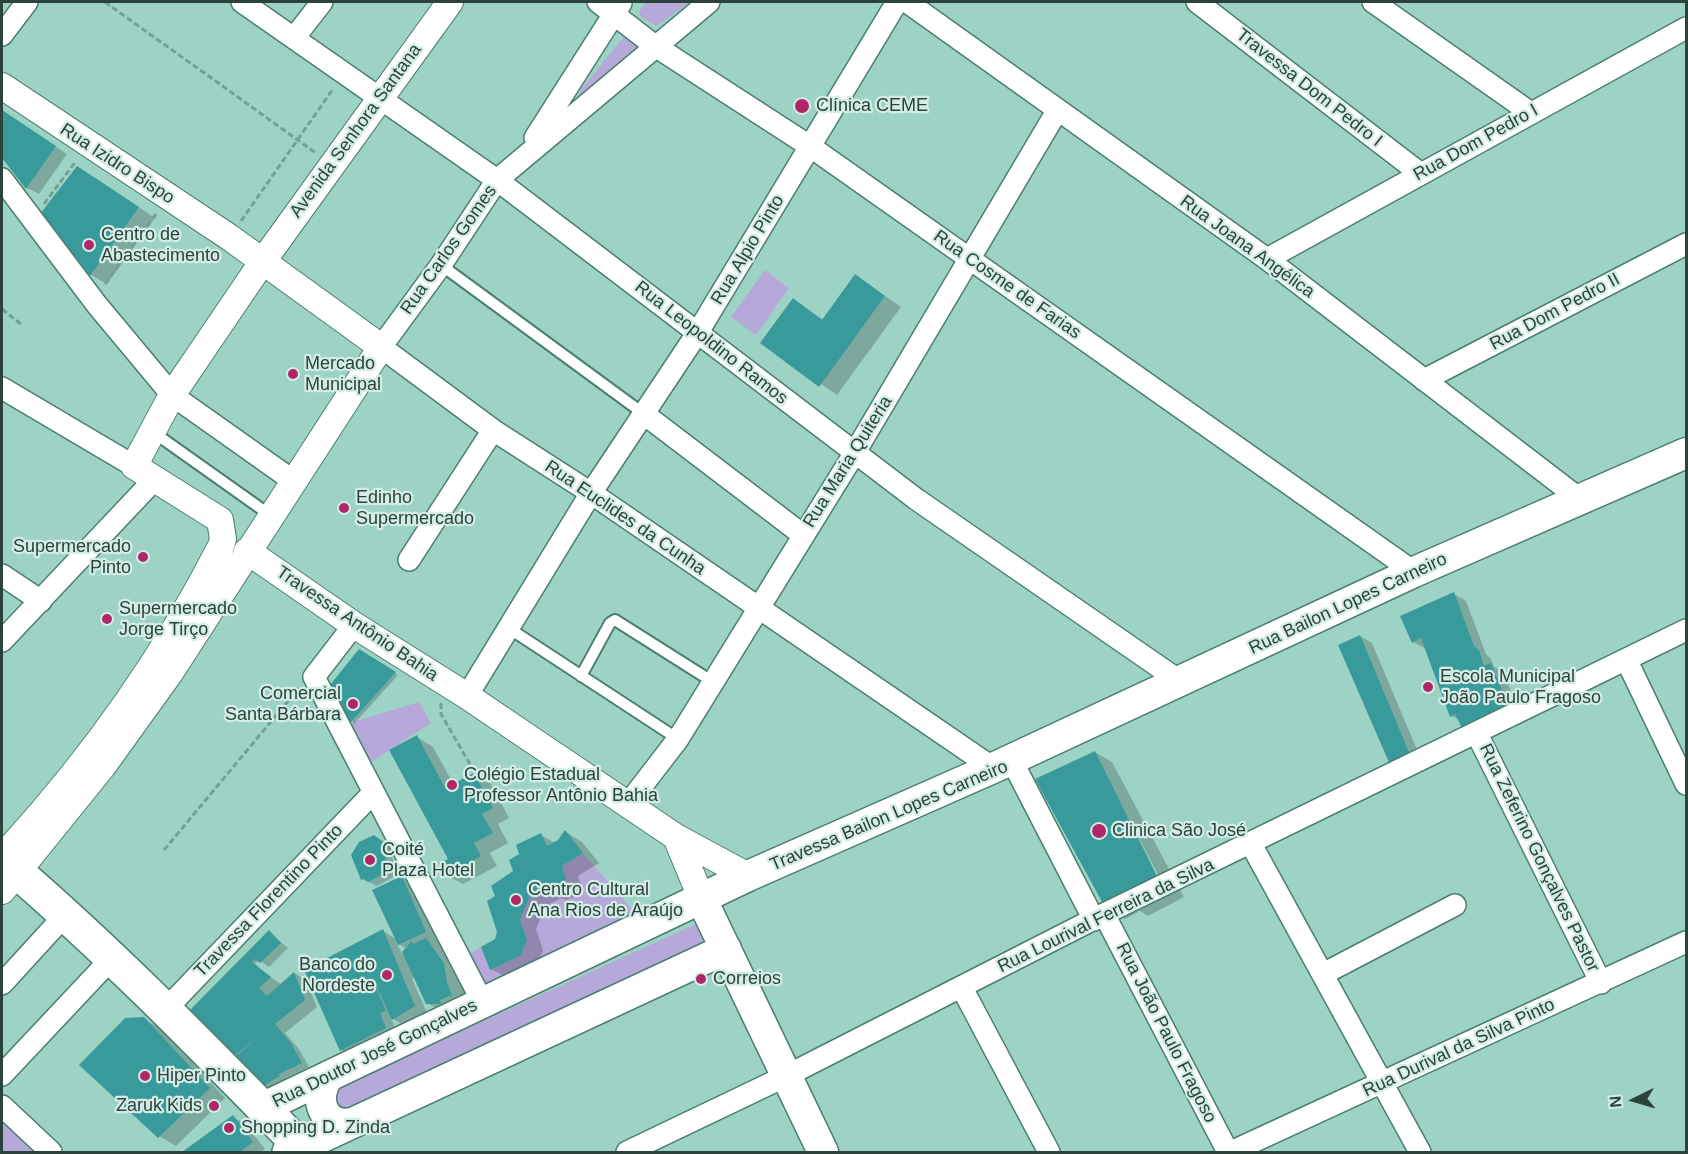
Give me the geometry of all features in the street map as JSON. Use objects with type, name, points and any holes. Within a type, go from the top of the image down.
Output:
[{"type":"main road","name":"Rua Bailon Lopes Carneiro","points":[[1002,763],[1414,572],[1686,453]]},
{"type":"main road","name":"Travessa Bailon Lopes Carneiro","points":[[702,900],[748,876],[1002,763]]},
{"type":"main road","points":[[5,870],[66,914],[166,1009],[262,1108]]},
{"type":"main road","points":[[702,900],[823,1152]]},
{"type":"main road","name":"Rua Doutor José Gonçalves","points":[[702,900],[262,1108],[298,1151],[352,1122],[726,949]]},
{"type":"main road","points":[[328,1076],[320,1091],[320,1103],[324,1113],[331,1121],[339,1125],[352,1122]]},
{"type":"street","points":[[2,35],[27,2]]},
{"type":"street","name":"Rua Leopoldino Ramos","points":[[242,2],[382,97],[497,180],[854,454],[1181,682]]},
{"type":"street","points":[[294,38],[322,2]]},
{"type":"street","name":"Avenida Senhora Santana","points":[[144,473],[153,432],[172,395],[263,261],[450,2]]},
{"type":"street","name":"Rua Carlos Gomes","points":[[5,870],[103,766],[170,673],[292,480],[497,180],[525,154],[709,2]]},
{"type":"street","name":"Travessa Dom Pedro I","points":[[1197,2],[1421,174]]},
{"type":"street","points":[[1373,2],[1531,113]]},
{"type":"street","name":"Rua Joana Angélica","points":[[909,3],[1267,259],[1581,500]]},
{"type":"street","name":"Rua Alpio Pinto","points":[[591,493],[698,332],[811,147],[909,3]]},
{"type":"street","points":[[525,154],[611,5]]},
{"type":"street","name":"Rua Cosme de Farias","points":[[611,5],[655,46],[811,147],[1414,572]]},
{"type":"street","name":"Rua Dom Pedro I","points":[[1267,259],[1686,28]]},
{"type":"street","name":"Rua Izidro Bispo","points":[[2,86],[88,146],[263,261]]},
{"type":"street","name":"Rua Maria Quiteria","points":[[628,804],[678,739],[854,454],[1057,111]]},
{"type":"street","points":[[2,179],[93,300],[172,395],[292,480]]},
{"type":"street","name":"Rua Dom Pedro II","points":[[1424,380],[1686,244]]},
{"type":"street","name":"Rua Euclides da Cunha","points":[[263,261],[493,430],[591,493],[758,608],[1002,763]]},
{"type":"street","points":[[2,388],[213,514],[220,520],[223,530],[221,546],[210,567],[147,672],[114,722],[5,870]]},
{"type":"street","points":[[644,414],[803,535]]},
{"type":"street","points":[[410,560],[493,430]]},
{"type":"street","points":[[2,640],[41,601],[144,473]]},
{"type":"street","points":[[457,690],[510,629],[591,493]]},
{"type":"street","name":"Travessa Antônio Bahia","points":[[247,551],[354,625],[457,690],[676,837],[748,876]]},
{"type":"street","points":[[2,575],[41,601]]},
{"type":"street","points":[[354,625],[314,677],[483,1003]]},
{"type":"street","name":"Rua Lourival Ferreira da Silva","points":[[627,1152],[786,1076],[1099,917],[1627,661],[1686,630]]},
{"type":"street","points":[[1627,661],[1686,784]]},
{"type":"street","name":"Rua Zeferino Gonçalves Pastor","points":[[1477,734],[1601,983]]},
{"type":"street","name":"Travessa Bailon Lopes Carneiro","points":[[1002,763],[1099,917]]},
{"type":"street","name":"Travessa Florentino Pinto","points":[[166,1009],[373,793]]},
{"type":"street","points":[[676,837],[702,900]]},
{"type":"street","points":[[1251,844],[1420,1152]]},
{"type":"street","points":[[1323,974],[1455,905]]},
{"type":"street","points":[[2,984],[66,914]]},
{"type":"street","name":"Rua João Paulo Fragoso","points":[[1099,917],[1230,1152]]},
{"type":"street","name":"Rua Durival da Silva Pinto","points":[[1230,1152],[1686,942]]},
{"type":"street","points":[[2,1075],[112,958]]},
{"type":"street","points":[[962,988],[1049,1152]]},
{"type":"street","points":[[2,1106],[51,1152]]},
{"type":"lane","points":[[441,265],[644,414]]},
{"type":"lane","points":[[153,432],[270,515]]},
{"type":"lane","points":[[581,676],[610,623],[615,620],[713,682]]},
{"type":"lane","points":[[510,629],[678,739]]},
{"type":"path","points":[[105,2],[332,164]]},
{"type":"path","points":[[229,237],[345,72]]},
{"type":"path","points":[[32,219],[88,146]]},
{"type":"path","points":[[93,300],[168,197]]},
{"type":"path","points":[[2,309],[22,325]]},
{"type":"path","points":[[164,850],[297,690],[314,677]]},
{"type":"path","points":[[457,690],[440,710],[471,766]]},
{"type":"shaded area","points":[[646,2],[690,2],[656,26],[640,16],[639,12]]},
{"type":"shaded area","points":[[626,34],[638,45],[637,50],[572,106],[584,86]]},
{"type":"shaded area","points":[[765,270],[789,288],[756,335],[731,317]]},
{"type":"shaded area","points":[[419,702],[431,723],[371,762],[350,723]]},
{"type":"shaded area","points":[[583,853],[645,924],[487,998],[468,955],[481,947],[490,970],[520,956],[527,939],[520,919],[530,896],[546,888],[562,866]]},
{"type":"shaded area","points":[[700,922],[714,955],[346,1120],[328,1092]]},
{"type":"shaded area","points":[[2,1120],[33,1152],[2,1152]]},
{"type":"building","points":[[2,110],[56,146],[26,189],[2,158]]},
{"type":"building","name":"Centro de Abastecimento","points":[[77,166],[139,207],[90,276],[40,214]]},
{"type":"building","points":[[855,274],[885,296],[819,387],[760,343],[793,298],[822,320]]},
{"type":"building","name":"Escola Municipal João Paulo Fragoso","points":[[1454,592],[1474,646],[1479,650],[1484,666],[1491,663],[1510,710],[1464,732],[1455,714],[1450,717],[1421,638],[1412,643],[1400,616]]},
{"type":"building","points":[[1360,635],[1411,757],[1391,767],[1338,645]]},
{"type":"building","name":"Comercial Santa Bárbara","points":[[359,649],[396,672],[350,723],[330,685]]},
{"type":"building","points":[[417,735],[445,788],[474,773],[493,808],[482,814],[493,833],[474,843],[481,856],[445,876],[439,863],[448,859],[389,750]]},
{"type":"building","name":"Clinica São José","points":[[1095,751],[1160,882],[1107,911],[1035,779]]},
{"type":"building","name":"Centro Cultural Ana Rios de Araújo","points":[[565,830],[583,853],[562,866],[566,879],[562,886],[548,892],[546,888],[530,896],[520,919],[527,940],[520,956],[490,970],[481,947],[495,939],[497,932],[487,901],[495,896],[491,886],[513,871],[509,860],[519,854],[516,845],[541,833],[547,846],[558,840]]},
{"type":"building","name":"Coité Plaza Hotel","points":[[374,835],[385,844],[387,866],[391,870],[368,882],[361,880],[351,855],[359,842]]},
{"type":"building","points":[[402,876],[426,932],[398,945],[372,890]]},
{"type":"building","points":[[383,929],[415,1006],[392,1020],[369,970],[386,1011],[380,1013],[386,1028],[340,1051],[304,970]]},
{"type":"building","points":[[269,930],[281,943],[260,963],[255,959],[252,962],[271,977],[259,988],[267,996],[294,972],[305,1000],[275,1024],[291,1043],[302,1063],[279,1074],[280,1076],[258,1089],[231,1060],[262,1034],[230,1059],[187,1013]]},
{"type":"building","points":[[426,938],[444,963],[447,983],[452,995],[440,1000],[441,1004],[426,1004],[402,952],[412,941],[413,944]]},
{"type":"building","name":"Hiper Pinto","points":[[144,1017],[210,1088],[158,1138],[79,1065],[125,1018]]},
{"type":"building","name":"Shopping D. Zinda","points":[[233,1115],[253,1142],[240,1152],[182,1152]]},
{"type":"place","name":"Clínica CEME","points":[[802,106]]},
{"type":"place","name":"Centro de Abastecimento","points":[[89,245]]},
{"type":"place","name":"Mercado Municipal","points":[[293,374]]},
{"type":"place","name":"Edinho Supermercado","points":[[344,508]]},
{"type":"place","name":"Supermercado Pinto","points":[[143,557]]},
{"type":"place","name":"Supermercado Jorge Tirço","points":[[107,619]]},
{"type":"place","name":"Escola Municipal João Paulo Fragoso","points":[[1428,687]]},
{"type":"place","name":"Comercial Santa Bárbara","points":[[353,704]]},
{"type":"place","name":"Colégio Estadual Professor Antônio Bahia","points":[[452,785]]},
{"type":"place","name":"Clinica São José","points":[[1099,831]]},
{"type":"place","name":"Coité Plaza Hotel","points":[[370,860]]},
{"type":"place","name":"Centro Cultural Ana Rios de Araújo","points":[[516,900]]},
{"type":"place","name":"Banco do Nordeste","points":[[387,975]]},
{"type":"place","name":"Correios","points":[[701,979]]},
{"type":"place","name":"Hiper Pinto","points":[[145,1076]]},
{"type":"place","name":"Zaruk Kids","points":[[214,1106]]},
{"type":"place","name":"Shopping D. Zinda","points":[[229,1128]]}]
